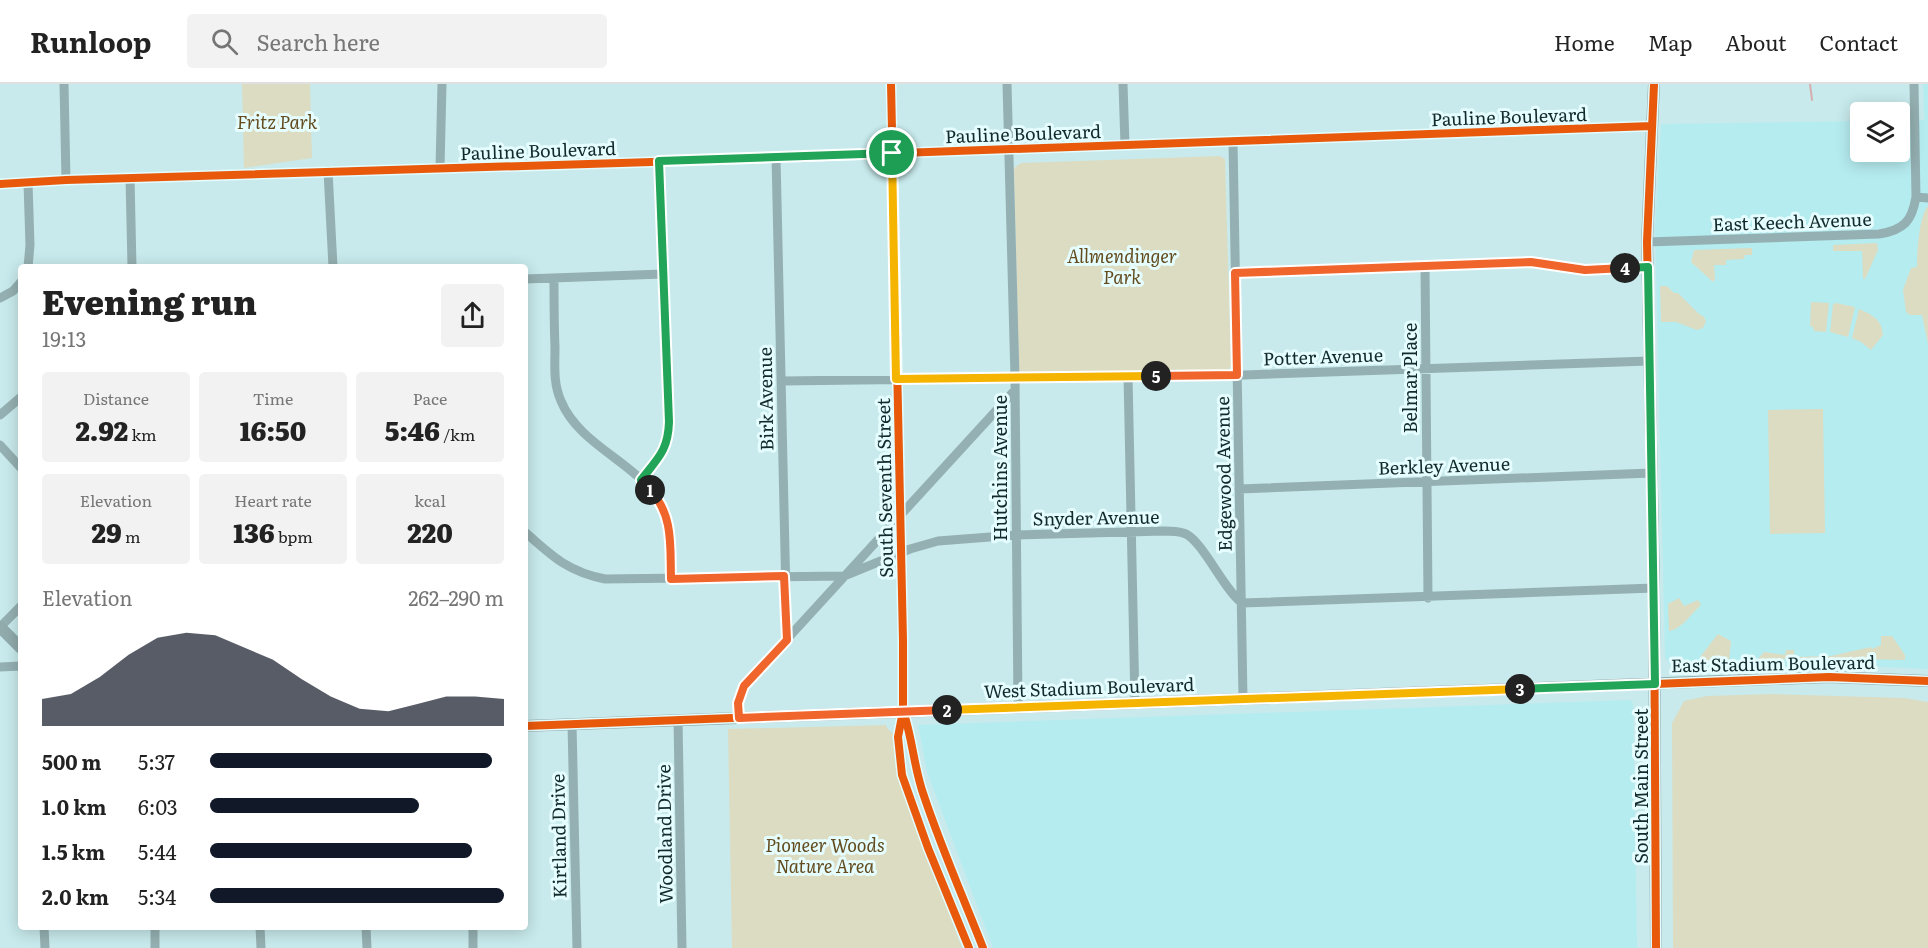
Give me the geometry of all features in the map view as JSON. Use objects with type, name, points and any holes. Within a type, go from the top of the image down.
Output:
[{"type":"main road","name":"South Main Street","points":[[1654,84],[1647,242],[1654,588],[1656,948]]},
{"type":"main road","points":[[0,627],[18,645]]},
{"type":"main road","name":"East Stadium Boulevard","points":[[1655,684],[1828,677],[1928,681]]},
{"type":"main road","name":"West Stadium Boulevard","points":[[528,726],[1655,684]]},
{"type":"street","points":[[64,84],[66,180]]},
{"type":"street","points":[[440,168],[442,84]]},
{"type":"street","name":"South Seventh Street","points":[[891,84],[903,711],[898,737],[902,775],[928,848],[969,948]]},
{"type":"street","name":"Hutchins Avenue","points":[[1007,84],[1015,378],[1018,707]]},
{"type":"street","points":[[1123,84],[1125,145]]},
{"type":"street","points":[[1914,84],[1916,197],[1928,198]]},
{"type":"street","name":"Pauline Boulevard","points":[[0,184],[1652,126]]},
{"type":"street","name":"Edgewood Avenue","points":[[1233,141],[1243,699]]},
{"type":"street","name":"Birk Avenue","points":[[776,157],[787,640]]},
{"type":"street","points":[[641,480],[663,451],[668,439],[669,422],[659,161]]},
{"type":"street","points":[[328,171],[333,264]]},
{"type":"street","points":[[130,178],[132,264]]},
{"type":"street","points":[[28,183],[28,264]]},
{"type":"street","name":"East Keech Avenue","points":[[1647,242],[1879,234],[1894,231],[1908,221],[1916,197]]},
{"type":"street","points":[[1235,273],[1531,262],[1585,270],[1648,267]]},
{"type":"street","name":"Belmar Place","points":[[1425,266],[1428,598]]},
{"type":"street","points":[[528,279],[663,274]]},
{"type":"street","points":[[554,278],[555,380],[561,402],[571,420],[585,434],[641,480],[655,495],[666,513],[670,531],[671,579]]},
{"type":"street","points":[[0,298],[14,291],[18,286]]},
{"type":"street","name":"Potter Avenue","points":[[782,381],[1237,375],[1649,361]]},
{"type":"street","points":[[1128,376],[1135,703]]},
{"type":"street","points":[[739,718],[738,703],[744,686],[1015,390]]},
{"type":"street","points":[[0,415],[18,400]]},
{"type":"street","points":[[0,445],[18,465]]},
{"type":"street","name":"Berkley Avenue","points":[[1239,489],[1651,473]]},
{"type":"street","name":"Snyder Avenue","points":[[528,535],[558,560],[573,570],[590,576],[605,579],[671,579],[844,576],[938,541],[1016,535],[1186,533],[1200,548],[1232,596],[1242,603]]},
{"type":"street","points":[[1242,603],[1654,588]]},
{"type":"street","points":[[0,627],[18,609]]},
{"type":"street","points":[[0,667],[18,666]]},
{"type":"street","name":"South Seventh Street","points":[[903,711],[924,795],[982,948]]},
{"type":"street","name":"Woodland Drive","points":[[678,719],[682,948]]},
{"type":"street","name":"Kirtland Drive","points":[[572,724],[577,948]]},
{"type":"street","points":[[44,930],[45,948]]},
{"type":"street","points":[[155,930],[155,948]]},
{"type":"street","points":[[260,930],[261,948]]},
{"type":"street","points":[[366,930],[367,948]]},
{"type":"street","points":[[473,930],[473,948]]},
{"type":"shaded area","points":[[1923,84],[1928,84],[1928,669],[1840,665],[1671,667],[1665,657],[1655,227],[1661,124],[1850,121],[1850,162],[1910,162],[1910,120],[1924,120]]},
{"type":"shaded area","points":[[1630,700],[1633,703],[1637,948],[993,948],[927,772],[918,725]]},
{"type":"green space","name":"Fritz Park","points":[[242,84],[310,84],[312,158],[244,168]]},
{"type":"green space","name":"Allmendinger Park","points":[[1220,156],[1225,159],[1231,366],[1227,371],[1021,373],[1019,371],[1014,168],[1021,163]]},
{"type":"green space","points":[[1928,206],[1928,344],[1922,315],[1910,315],[1906,312],[1903,290],[1911,268],[1917,267],[1921,226]]},
{"type":"green space","points":[[1877,243],[1878,250],[1865,279],[1863,278],[1862,251],[1833,251],[1833,245]]},
{"type":"green space","points":[[1752,248],[1752,255],[1745,255],[1744,259],[1726,260],[1726,265],[1714,265],[1715,279],[1713,282],[1691,262],[1694,250]]},
{"type":"green space","points":[[1660,286],[1667,286],[1674,293],[1678,293],[1704,317],[1706,321],[1703,328],[1697,330],[1676,322],[1661,322]]},
{"type":"green space","points":[[1811,302],[1829,303],[1826,332],[1814,331],[1810,326]]},
{"type":"green space","points":[[1833,304],[1855,307],[1848,337],[1830,332]]},
{"type":"green space","points":[[1859,309],[1876,318],[1881,325],[1883,335],[1871,350],[1852,338]]},
{"type":"green space","points":[[1823,409],[1825,533],[1770,534],[1768,410]]},
{"type":"green space","points":[[1679,598],[1684,606],[1698,600],[1701,605],[1682,625],[1669,631],[1668,604]]},
{"type":"green space","points":[[1718,634],[1731,641],[1729,661],[1700,662],[1700,657]]},
{"type":"green space","points":[[1881,636],[1892,636],[1905,655],[1905,660],[1822,658],[1757,660],[1764,652],[1785,655],[1786,650],[1794,650],[1794,657],[1831,656],[1871,647],[1872,649],[1881,645]]},
{"type":"green space","points":[[1773,694],[1904,698],[1928,702],[1928,948],[1673,948],[1672,723],[1684,701],[1707,696]]},
{"type":"green space","name":"Pioneer Woods Nature Area","points":[[886,725],[893,734],[896,766],[903,792],[962,948],[732,948],[728,729]]},
{"type":"waterway","points":[[1810,84],[1812,100]]},
{"type":"cycle path","points":[[891,84],[903,641],[903,711],[898,737],[902,775],[928,848],[969,948]]},
{"type":"cycle path","points":[[1654,84],[1647,242],[1654,588],[1656,948]]},
{"type":"cycle path","points":[[0,184],[1652,126]]},
{"type":"cycle path","points":[[1655,684],[1829,677],[1928,681]]},
{"type":"cycle path","points":[[528,726],[1018,707]]},
{"type":"cycle path","points":[[904,714],[924,796],[983,948]]},
{"type":"route","points":[[892,153],[896,379],[1237,375],[1235,273],[1531,262],[1585,270],[1648,267],[1655,684],[739,718],[738,703],[744,686],[787,640],[784,576],[671,579],[670,531],[666,513],[655,495],[641,480],[663,451],[668,439],[669,422],[659,161],[892,153]]}]
